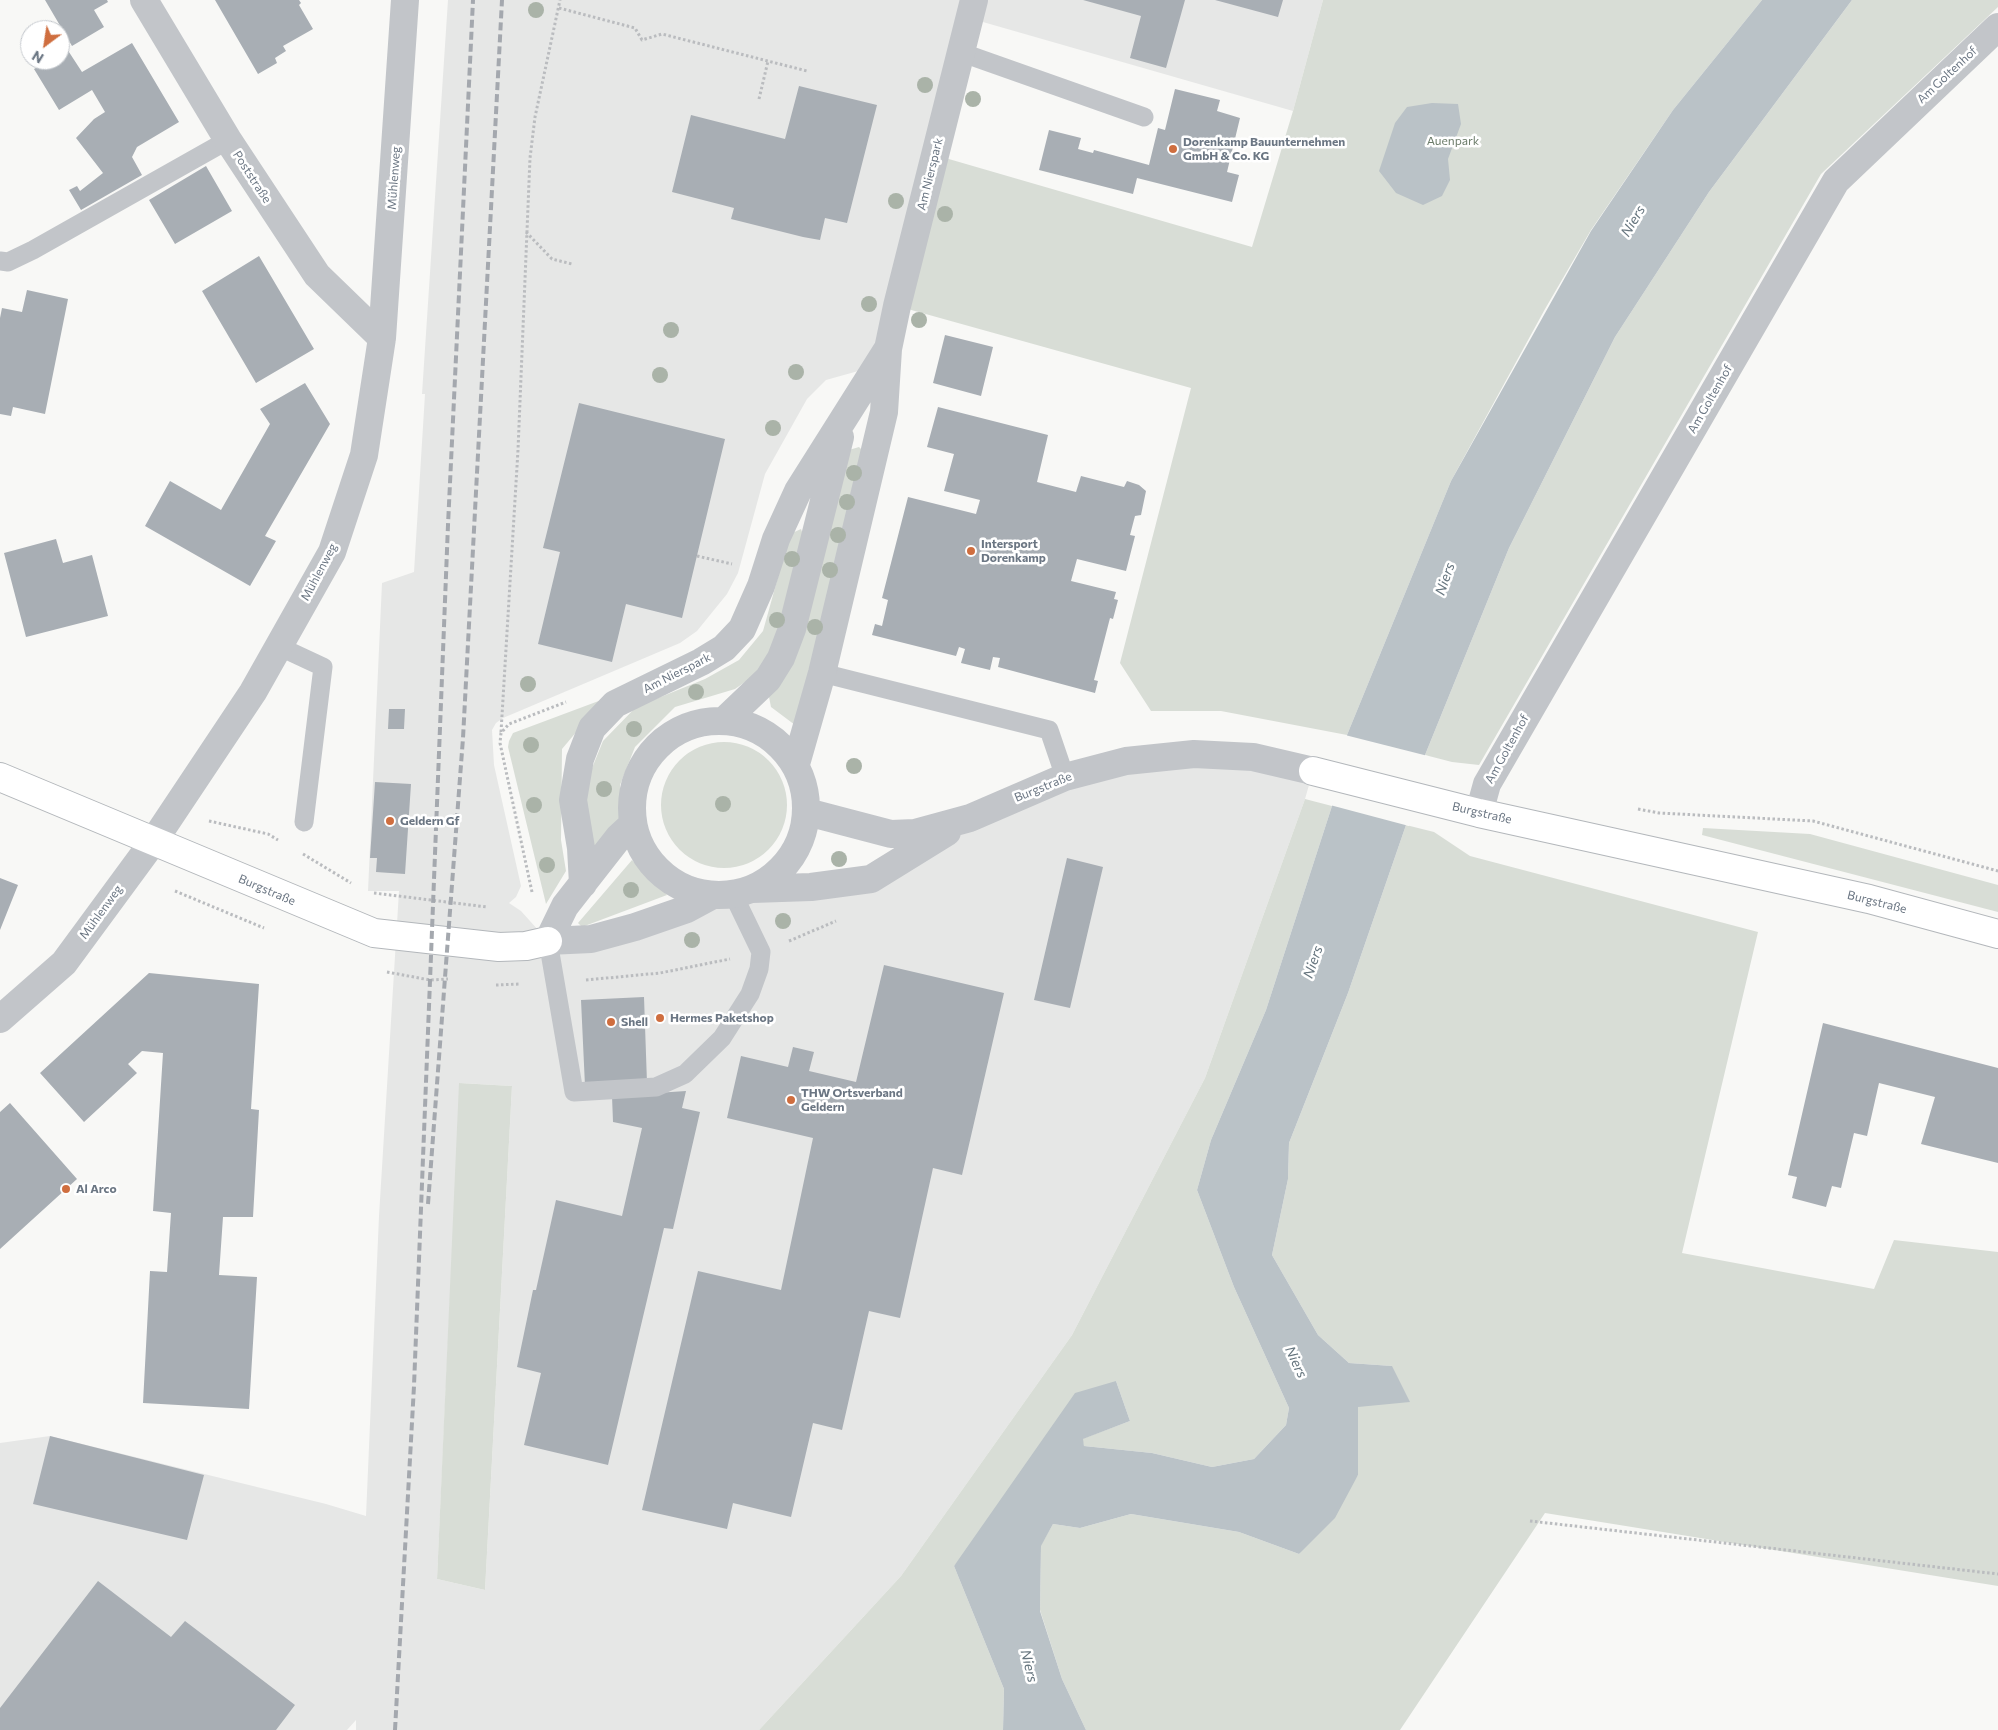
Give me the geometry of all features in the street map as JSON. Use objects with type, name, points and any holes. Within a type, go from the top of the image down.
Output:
[{"type":"street","name":"Poststraße","points":[[144,0],[228,140],[317,276],[382,338]]},
{"type":"street","name":"Mühlenweg","points":[[0,1019],[64,963],[153,842],[253,692],[332,552],[364,455],[382,338],[405,0]]},
{"type":"street","name":"Am Nierspark","points":[[796,764],[822,673],[884,412],[888,349],[974,0]]},
{"type":"street","name":"Am Goltenhof","points":[[1479,813],[1487,784],[1836,181],[1998,28]]},
{"type":"street","name":"Am Nierspark","points":[[583,884],[581,848],[573,800],[580,759],[592,728],[615,704],[701,662],[724,648],[742,629],[761,586],[776,539],[798,491],[888,349]]},
{"type":"street","name":"Am Nierspark","points":[[725,720],[768,679],[781,658],[792,629],[847,412]]},
{"type":"street","name":"Burgstraße","points":[[0,777],[374,933],[499,947],[526,946],[548,941],[591,939],[635,927],[733,893],[774,876],[791,858],[803,836],[807,812],[805,787],[796,764],[778,742],[753,727],[725,720],[699,722],[674,732],[654,749],[639,771],[632,797],[633,824],[643,851],[661,873],[686,888],[733,893],[811,887],[871,879],[904,861],[970,818]]},
{"type":"street","name":"Burgstraße","points":[[807,812],[890,834],[915,833],[970,818],[1065,777],[1126,761],[1194,754],[1253,757],[1313,770],[1479,813],[1869,899],[1998,934]]},
{"type":"street","points":[[548,941],[564,906],[619,836],[633,824]]},
{"type":"lane","points":[[960,52],[1144,117]]},
{"type":"lane","points":[[0,261],[8,262],[33,250],[228,140]]},
{"type":"lane","points":[[278,646],[323,666],[304,822]]},
{"type":"lane","points":[[822,673],[1049,730],[1065,777]]},
{"type":"lane","points":[[548,941],[574,1092],[656,1087],[685,1074],[722,1038],[750,994],[759,969],[761,952],[733,893]]},
{"type":"path","points":[[533,895],[500,743],[518,450],[526,232],[535,117],[560,0]]},
{"type":"path","points":[[559,8],[635,28],[642,40],[662,34],[807,71]]},
{"type":"path","points":[[759,99],[768,61]]},
{"type":"path","points":[[526,232],[552,259],[572,264]]},
{"type":"path","points":[[697,556],[739,566]]},
{"type":"path","points":[[501,733],[509,724],[573,699]]},
{"type":"path","points":[[1630,808],[1659,813],[1813,821],[1998,871]]},
{"type":"path","points":[[173,812],[268,834],[284,844]]},
{"type":"path","points":[[301,853],[355,886]]},
{"type":"path","points":[[372,892],[490,908]]},
{"type":"path","points":[[492,984],[555,982],[660,973],[761,952],[837,920]]},
{"type":"path","points":[[383,971],[398,976],[455,980]]},
{"type":"path","points":[[1530,1521],[1998,1574]]},
{"type":"shaded area","points":[[448,0],[1323,0],[1293,111],[969,18],[869,368],[826,380],[807,399],[765,474],[738,573],[727,594],[697,631],[680,643],[503,718],[496,723],[492,730],[494,765],[521,886],[516,897],[509,903],[521,911],[548,941],[713,895],[863,879],[970,818],[1126,761],[1313,771],[1305,799],[1205,1078],[1072,1335],[901,1576],[759,1730],[356,1730],[356,1720],[347,1730],[0,1730],[0,1443],[50,1436],[326,1504],[366,1516],[379,1216],[399,891],[368,891],[382,583],[414,572],[425,394],[422,394]],"holes":[[[460,1083],[512,1086],[485,1590],[437,1579]]]},
{"type":"green space","name":"Auenpark","points":[[1323,0],[1762,0],[1673,110],[1591,230],[1545,309],[1451,481],[1347,735],[1221,711],[1151,711],[1120,663],[1191,388],[897,306],[935,155],[1252,247],[1293,111]]},
{"type":"green space","points":[[1852,0],[1998,0],[1998,7],[1821,174],[1479,765],[1452,762],[1425,755],[1509,548],[1615,337],[1709,192]]},
{"type":"green space","points":[[859,447],[867,455],[795,725],[771,707],[768,692],[849,450]]},
{"type":"green space","points":[[801,529],[805,540],[779,642],[765,668],[735,689],[675,707],[635,747],[620,785],[621,820],[602,848],[592,846],[587,823],[586,783],[603,741],[636,707],[705,679],[739,660],[763,631],[790,534]]},
{"type":"green space","points":[[604,699],[562,749],[561,840],[566,871],[546,904],[508,747],[509,741],[513,733]]},
{"type":"green space","points":[[724,742],[748,747],[759,752],[769,760],[777,770],[782,781],[787,805],[782,829],[777,840],[769,850],[759,858],[748,863],[724,868],[700,863],[689,858],[679,850],[671,840],[666,829],[661,805],[666,781],[671,770],[679,760],[689,752],[700,747]]},
{"type":"green space","points":[[1305,799],[1332,806],[1266,1010],[1211,1140],[1197,1190],[1234,1287],[1289,1408],[1286,1425],[1254,1459],[1212,1467],[1152,1453],[1084,1446],[1082,1439],[1130,1421],[1116,1381],[954,1566],[1004,1689],[1003,1730],[759,1730],[901,1576],[1072,1335],[1205,1078]]},
{"type":"green space","points":[[1406,825],[1434,832],[1470,856],[1758,932],[1682,1253],[1874,1289],[1894,1240],[1998,1252],[1998,1586],[1545,1513],[1400,1730],[1086,1730],[1062,1679],[1040,1610],[1041,1545],[1053,1524],[1080,1528],[1131,1514],[1239,1532],[1299,1554],[1358,1475],[1358,1407],[1392,1366],[1349,1363],[1318,1335],[1272,1255],[1288,1179],[1289,1143],[1348,993]]},
{"type":"green space","points":[[1703,828],[1810,834],[1998,885],[1998,912],[1702,835]]},
{"type":"green space","points":[[632,860],[667,895],[582,927],[578,923]]},
{"type":"green space","points":[[459,1083],[512,1086],[485,1590],[437,1579]]},
{"type":"water","name":"Niers","points":[[1762,0],[1852,0],[1709,192],[1615,337],[1509,548],[1425,755],[1406,825],[1348,993],[1289,1143],[1288,1179],[1272,1255],[1318,1335],[1349,1363],[1392,1366],[1410,1402],[1358,1407],[1358,1475],[1335,1518],[1299,1554],[1239,1532],[1131,1514],[1080,1528],[1053,1524],[1041,1546],[1040,1611],[1062,1679],[1086,1730],[1003,1730],[1004,1689],[954,1566],[1075,1393],[1116,1381],[1130,1421],[1083,1439],[1084,1446],[1152,1453],[1212,1467],[1254,1459],[1286,1425],[1289,1408],[1234,1287],[1197,1190],[1211,1140],[1266,1010],[1332,806],[1347,735],[1451,481],[1591,231],[1673,110]]},
{"type":"water","points":[[1432,103],[1458,104],[1461,124],[1448,159],[1450,180],[1442,196],[1423,205],[1396,193],[1379,171],[1395,123],[1407,107]]},
{"type":"pier","points":[[1345,735],[1428,756],[1409,826],[1330,805]]},
{"type":"building","points":[[45,0],[107,0],[108,2],[94,10],[104,27],[72,46],[70,43],[70,20],[57,20]]},
{"type":"building","points":[[215,0],[299,0],[301,3],[299,5],[313,29],[283,46],[286,51],[275,58],[277,63],[258,74]]},
{"type":"building","points":[[1083,0],[1185,0],[1166,68],[1130,58],[1141,16]]},
{"type":"building","points":[[1215,0],[1283,0],[1278,17]]},
{"type":"building","points":[[132,43],[179,122],[137,147],[132,157],[142,175],[81,210],[69,190],[77,186],[80,191],[103,173],[76,138],[94,119],[105,112],[92,90],[59,110],[35,70],[70,70],[70,54],[82,72]]},
{"type":"building","points":[[799,86],[877,105],[847,223],[825,218],[820,240],[803,237],[731,219],[734,208],[672,192],[691,115],[785,139]]},
{"type":"building","points":[[1175,89],[1220,100],[1217,111],[1240,118],[1227,172],[1239,175],[1232,202],[1137,178],[1133,194],[1039,170],[1049,130],[1081,138],[1078,149],[1093,153],[1094,150],[1149,165],[1158,128],[1165,130]]},
{"type":"building","points":[[206,166],[232,211],[175,244],[149,200]]},
{"type":"building","points":[[259,256],[314,349],[256,383],[202,291]]},
{"type":"building","points":[[27,290],[68,299],[45,414],[13,407],[11,416],[0,414],[0,318],[2,308],[22,312]]},
{"type":"building","points":[[945,335],[993,347],[981,396],[933,383]]},
{"type":"building","points":[[305,383],[330,424],[265,536],[276,541],[250,586],[145,526],[170,481],[221,510],[270,424],[260,409]]},
{"type":"building","points":[[579,403],[725,439],[682,618],[626,604],[612,662],[538,644],[560,552],[543,548]]},
{"type":"building","name":"Intersport Dorenkamp","points":[[938,407],[1048,435],[1037,482],[1076,492],[1081,476],[1124,487],[1127,481],[1139,485],[1146,491],[1141,515],[1135,516],[1130,535],[1135,536],[1126,571],[1077,559],[1071,581],[1116,592],[1114,599],[1118,600],[1113,619],[1110,618],[1094,680],[1098,681],[1095,693],[998,667],[1000,658],[993,657],[990,670],[961,663],[965,649],[959,647],[956,656],[872,635],[875,624],[882,626],[888,600],[882,598],[908,497],[976,514],[980,500],[944,491],[954,454],[927,447]]},
{"type":"building","points":[[56,539],[63,563],[92,555],[108,616],[26,637],[4,553]]},
{"type":"building","points":[[389,709],[405,709],[404,729],[388,729]]},
{"type":"building","name":"Geldern Gf","points":[[375,782],[411,784],[405,874],[376,872],[377,858],[370,858]]},
{"type":"building","points":[[1067,858],[1103,867],[1070,1008],[1034,1000]]},
{"type":"building","points":[[0,878],[18,885],[0,930]]},
{"type":"building","points":[[884,965],[1004,993],[962,1175],[933,1168],[900,1318],[869,1311],[842,1430],[813,1423],[791,1517],[733,1503],[727,1529],[642,1510],[698,1271],[781,1290],[813,1138],[727,1118],[741,1056],[788,1067],[793,1047],[814,1052],[809,1071],[856,1082]]},
{"type":"building","points":[[149,973],[259,984],[251,1109],[259,1110],[253,1217],[223,1217],[219,1275],[257,1277],[249,1409],[143,1403],[150,1271],[167,1272],[171,1213],[153,1211],[163,1053],[142,1051],[128,1064],[137,1073],[84,1122],[40,1073]]},
{"type":"building","points":[[644,997],[647,1083],[585,1086],[581,1000]]},
{"type":"building","points":[[1823,1023],[1998,1068],[1998,1163],[1921,1144],[1935,1097],[1879,1083],[1867,1136],[1854,1133],[1841,1188],[1832,1186],[1826,1207],[1792,1198],[1797,1177],[1788,1175]]},
{"type":"building","points":[[686,1091],[682,1108],[700,1112],[673,1229],[664,1228],[608,1465],[524,1445],[541,1373],[517,1367],[533,1290],[536,1290],[556,1200],[622,1216],[642,1128],[613,1122],[612,1096]]},
{"type":"building","points":[[10,1103],[77,1179],[0,1249],[0,1112]]},
{"type":"building","points":[[50,1436],[204,1475],[187,1540],[33,1504]]},
{"type":"building","points":[[98,1581],[171,1637],[185,1621],[295,1705],[276,1730],[0,1730],[0,1708]]},
{"type":"railway","points":[[395,1730],[414,1386],[448,525],[473,0]]},
{"type":"railway","points":[[428,1204],[463,738],[502,0]]},
{"type":"place","name":"Dorenkamp Bauunternehmen GmbH & Co. KG","points":[[1173,149]]},
{"type":"place","name":"Intersport Dorenkamp","points":[[971,551]]},
{"type":"place","name":"Geldern Gf","points":[[390,821]]},
{"type":"place","name":"Hermes Paketshop","points":[[660,1018]]},
{"type":"place","name":"Shell","points":[[611,1022]]},
{"type":"place","name":"THW Ortsverband Geldern","points":[[791,1100]]},
{"type":"place","name":"Al Arco","points":[[66,1189]]}]
